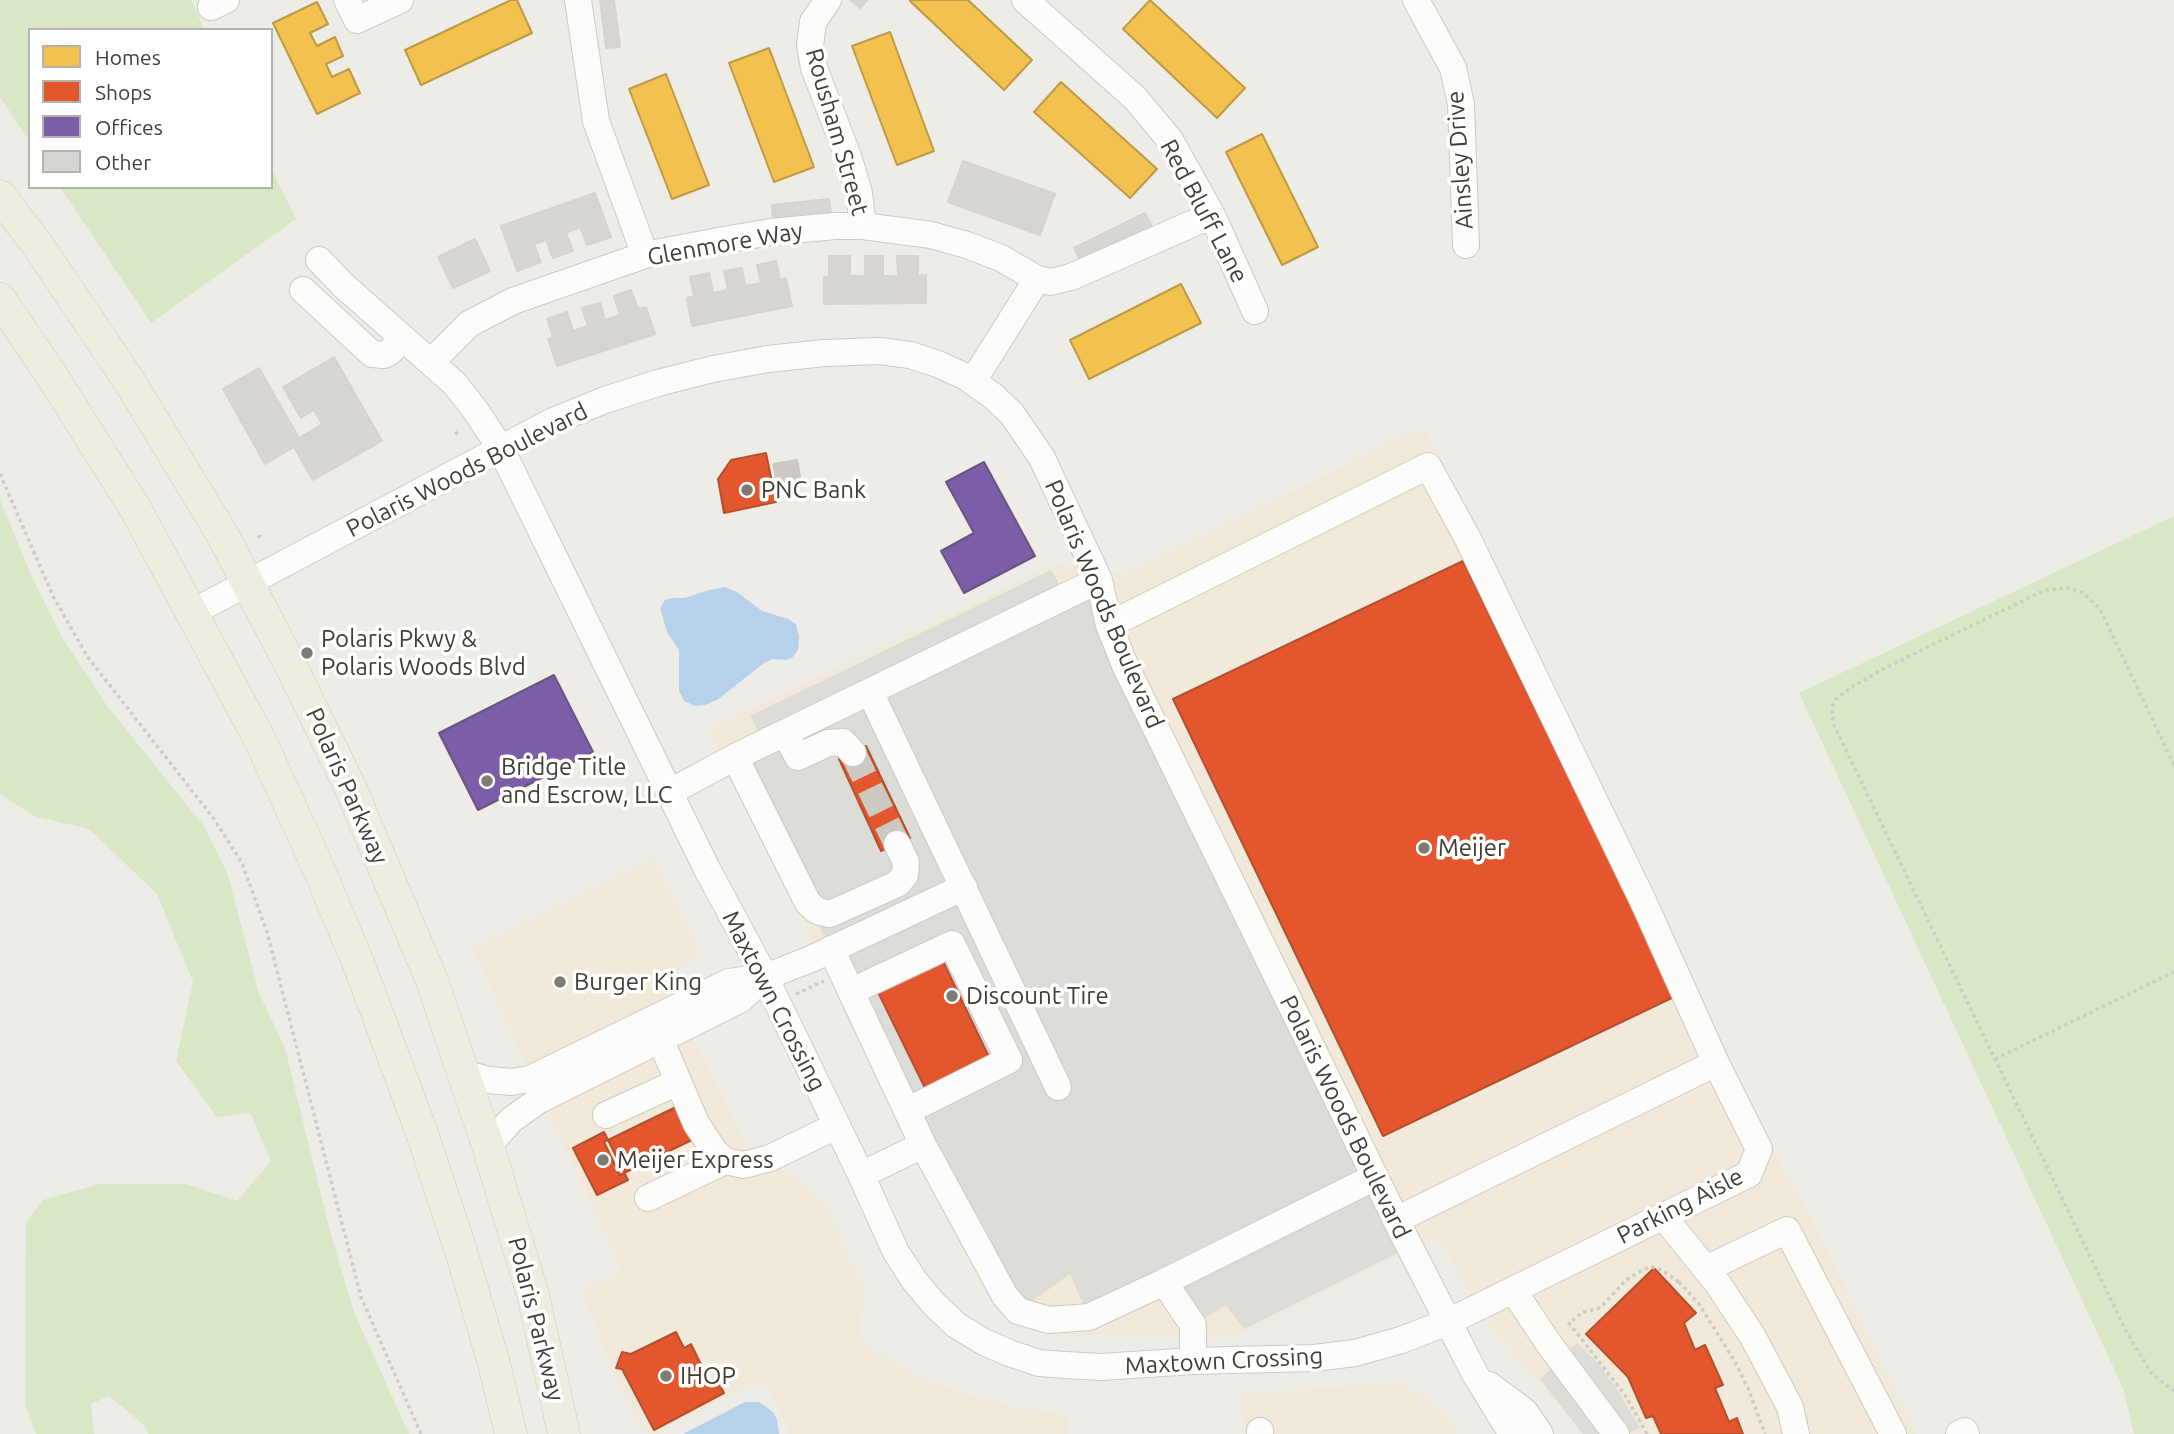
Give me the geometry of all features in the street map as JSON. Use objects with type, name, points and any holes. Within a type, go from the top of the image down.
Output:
[{"type":"main road","name":"Polaris Parkway","points":[[0,195],[39,247],[131,384],[222,534],[350,787],[432,981],[488,1146],[533,1295],[564,1434]]},
{"type":"main road","points":[[0,299],[98,446],[193,612],[259,738],[318,867],[393,1054],[461,1251],[493,1360],[511,1434]]},
{"type":"street","points":[[352,10],[400,0]]},
{"type":"street","points":[[578,0],[596,121],[645,256]]},
{"type":"street","name":"Rousham Street","points":[[828,0],[813,22],[810,45],[814,68],[849,159],[859,193],[863,226]]},
{"type":"street","name":"Red Bluff Lane","points":[[1025,0],[1135,98],[1170,139],[1212,215],[1255,311]]},
{"type":"street","name":"Ainsley Drive","points":[[1416,0],[1453,68],[1461,104],[1466,245]]},
{"type":"street","points":[[973,381],[1037,279],[1051,282],[1071,277],[1212,215]]},
{"type":"street","name":"Glenmore Way","points":[[431,362],[469,324],[513,301],[645,256],[771,232],[863,226],[931,235],[1001,258],[1037,279]]},
{"type":"street","name":"Maxtown Crossing","points":[[319,260],[344,286],[455,384],[501,449],[707,869],[765,977],[862,1175],[896,1252],[914,1280],[956,1325],[984,1342],[1039,1363],[1101,1367],[1193,1361],[1314,1358],[1355,1353],[1401,1340],[1448,1322]]},
{"type":"street","points":[[303,290],[372,354],[384,355],[391,351],[402,337]]},
{"type":"street","name":"Polaris Woods Boulevard","points":[[193,612],[553,421],[605,400],[659,383],[768,359],[880,351],[910,355],[939,364],[973,381],[1012,414],[1030,438],[1099,580],[1109,625],[1128,673],[1374,1177],[1475,1374],[1512,1434]]},
{"type":"street","name":"Parking Aisle","points":[[1109,625],[1428,466],[1479,562],[1639,891],[1716,1063],[1759,1149],[1749,1174],[1448,1322]]},
{"type":"street","points":[[670,792],[736,757],[1099,580]]},
{"type":"street","points":[[870,692],[1058,1087]]},
{"type":"street","points":[[785,733],[798,757],[835,742],[843,742],[853,752]]},
{"type":"street","points":[[736,757],[808,903],[817,911],[830,914],[897,884],[905,874],[906,862],[897,844]]},
{"type":"street","points":[[463,1073],[511,1082],[530,1079],[729,982],[765,977],[811,959],[964,887]]},
{"type":"street","points":[[958,953],[988,938]]},
{"type":"street","points":[[852,992],[952,944],[1009,1060],[908,1111]]},
{"type":"street","points":[[831,949],[923,1145],[1005,1296],[1018,1311],[1049,1320],[1089,1317],[1374,1177]]},
{"type":"street","points":[[488,1146],[511,1120],[539,1100],[741,999],[765,977]]},
{"type":"street","points":[[661,1041],[696,1123],[715,1152],[725,1161],[744,1165],[771,1158],[836,1126]]},
{"type":"street","points":[[1396,1220],[1716,1063]]},
{"type":"street","points":[[607,1115],[678,1082]]},
{"type":"street","points":[[862,1175],[923,1145]]},
{"type":"street","points":[[648,1198],[725,1161]]},
{"type":"street","points":[[1663,1216],[1702,1263],[1753,1337],[1790,1406],[1796,1434]]},
{"type":"street","points":[[1702,1263],[1787,1230],[1893,1434]]},
{"type":"street","points":[[1164,1282],[1194,1325],[1193,1361]]},
{"type":"street","points":[[1513,1290],[1549,1344],[1616,1434]]},
{"type":"street","name":"Polaris Woods Boulevard","points":[[1475,1374],[1525,1412],[1540,1434]]},
{"type":"street","points":[[1959,1434],[1965,1431],[1966,1434]]},
{"type":"path","points":[[0,474],[53,596],[87,656],[214,819],[242,863],[267,932],[361,1297],[421,1434]]},
{"type":"path","points":[[2174,765],[2100,609],[2083,593],[2068,588],[2045,590],[1885,668],[1836,699],[1832,713],[1833,723],[2144,1364],[2174,1391]]},
{"type":"path","points":[[1996,1059],[2174,972]]},
{"type":"path","points":[[791,996],[828,979]]},
{"type":"path","points":[[1679,1282],[1702,1263]]},
{"type":"path","points":[[1647,1434],[1625,1395],[1569,1323],[1583,1312],[1603,1305],[1626,1280],[1652,1267],[1662,1270],[1679,1282],[1699,1304],[1734,1360],[1765,1434]]},
{"type":"shaded area","points":[[1423,428],[1773,1151],[1807,1211],[1916,1434],[1583,1434],[1489,1323],[1438,1237],[1238,1336],[1063,1335],[1020,1325],[991,1301],[975,1275],[709,729],[1056,564],[1121,575]]},
{"type":"shaded area","points":[[1051,570],[1062,589],[1099,580],[1410,1247],[1244,1329],[1226,1305],[1193,1325],[1164,1282],[1089,1317],[1070,1274],[1018,1311],[829,946],[736,757],[763,741],[750,716]]},
{"type":"shaded area","points":[[653,859],[701,954],[662,974],[745,1143],[819,1196],[864,1288],[859,1335],[870,1348],[923,1381],[1007,1406],[1067,1415],[1068,1434],[789,1434],[762,1378],[659,1434],[646,1434],[613,1369],[582,1292],[623,1272],[473,949]]},
{"type":"shaded area","points":[[1577,1343],[1598,1363],[1640,1428],[1628,1434],[1583,1434],[1540,1379]]},
{"type":"shaded area","points":[[1402,1383],[1443,1414],[1458,1434],[1244,1434],[1241,1394]]},
{"type":"green space","points":[[0,0],[191,0],[204,28],[28,28],[28,139],[0,97]]},
{"type":"green space","points":[[273,172],[296,219],[151,323],[61,189],[273,189]]},
{"type":"green space","points":[[0,500],[32,577],[63,639],[108,707],[204,826],[228,875],[259,993],[285,1048],[330,1231],[354,1312],[409,1434],[148,1434],[144,1425],[109,1396],[91,1404],[94,1434],[36,1434],[25,1405],[26,1222],[43,1200],[100,1184],[186,1184],[237,1201],[271,1161],[250,1113],[217,1117],[176,1061],[193,982],[157,894],[89,829],[34,816],[0,794]]},
{"type":"green space","points":[[2174,516],[2174,1434],[2134,1434],[2123,1388],[1799,693]]},
{"type":"water","points":[[725,587],[737,592],[762,611],[796,624],[798,650],[793,657],[786,660],[773,659],[764,663],[717,700],[695,706],[684,701],[679,691],[679,650],[667,632],[660,608],[665,600],[671,598],[685,598]]},
{"type":"water","points":[[745,1402],[759,1402],[773,1412],[779,1434],[683,1434]]},
{"type":"building: Homes","points":[[511,0],[517,0],[532,33],[421,85],[405,50]]},
{"type":"building: Homes","points":[[911,0],[968,0],[1032,60],[1004,90]]},
{"type":"building: Homes","points":[[1150,0],[1245,88],[1217,118],[1123,29]]},
{"type":"building: Homes","points":[[317,2],[328,24],[310,33],[317,46],[335,37],[343,56],[326,64],[332,77],[349,69],[360,93],[317,114],[273,23]]},
{"type":"building: Homes","points":[[890,32],[934,151],[897,165],[852,46]]},
{"type":"building: Homes","points":[[769,48],[814,167],[774,182],[729,63]]},
{"type":"building: Homes","points":[[666,74],[709,185],[672,199],[629,89]]},
{"type":"building: Homes","points":[[1061,82],[1157,169],[1130,198],[1034,112]]},
{"type":"building: Homes","points":[[1262,134],[1318,247],[1282,265],[1226,152]]},
{"type":"building: Homes","points":[[1181,284],[1201,323],[1089,379],[1070,340]]},
{"type":"building: Shops","name":"PNC Bank","points":[[766,453],[776,502],[724,513],[718,479],[731,460]]},
{"type":"building: Shops","name":"Meijer","points":[[1463,561],[1676,996],[1383,1136],[1173,699]]},
{"type":"building: Shops","points":[[866,746],[910,838],[881,851],[839,759]]},
{"type":"building: Shops","points":[[940,955],[989,1057],[925,1088],[875,986]]},
{"type":"building: Shops","points":[[682,1104],[698,1137],[620,1175],[604,1142]]},
{"type":"building: Shops","points":[[604,1132],[628,1180],[597,1195],[573,1148]]},
{"type":"building: Shops","points":[[1654,1268],[1696,1313],[1684,1323],[1695,1350],[1705,1345],[1723,1385],[1715,1388],[1729,1422],[1737,1418],[1743,1434],[1661,1434],[1653,1416],[1646,1418],[1628,1377],[1586,1334]]},
{"type":"building: Shops","name":"IHOP","points":[[676,1332],[684,1348],[691,1344],[712,1387],[719,1383],[724,1393],[654,1430],[622,1369],[616,1368],[622,1352],[631,1354]]},
{"type":"building: Offices","points":[[984,462],[1035,556],[964,593],[941,551],[974,533],[946,482]]},
{"type":"building: Offices","points":[[554,675],[593,752],[478,810],[439,733]]},
{"type":"building: Other","points":[[600,0],[614,0],[620,47],[606,48]]},
{"type":"building: Other","points":[[851,0],[867,0],[860,8]]},
{"type":"building: Other","points":[[963,161],[1055,194],[1040,235],[948,202]]},
{"type":"building: Other","points":[[595,193],[611,237],[587,245],[580,227],[566,233],[573,251],[553,258],[546,240],[534,244],[541,262],[517,271],[501,226]]},
{"type":"building: Other","points":[[829,199],[831,214],[773,221],[772,205]]},
{"type":"building: Other","points":[[1145,213],[1154,230],[1082,264],[1074,248]]},
{"type":"building: Other","points":[[475,239],[490,271],[453,288],[438,257]]},
{"type":"building: Other","points":[[829,256],[850,256],[850,276],[865,276],[865,256],[883,256],[883,276],[898,276],[897,256],[918,256],[918,276],[926,275],[926,303],[824,304],[824,277],[829,277]]},
{"type":"building: Other","points":[[776,261],[780,280],[786,278],[792,306],[692,326],[687,298],[694,296],[690,277],[709,273],[713,293],[728,290],[724,271],[742,268],[745,286],[761,283],[757,265]]},
{"type":"building: Other","points":[[631,290],[638,309],[646,307],[655,334],[557,366],[548,339],[553,337],[547,319],[567,312],[573,331],[588,326],[582,308],[600,303],[605,320],[620,315],[614,296]]},
{"type":"building: Other","points":[[334,357],[382,441],[313,480],[294,447],[265,464],[223,389],[259,368],[299,438],[322,424],[314,410],[301,418],[283,387]]},
{"type":"tunnel","points":[[785,461],[790,488]]},
{"type":"tunnel","points":[[853,753],[897,844]]},
{"type":"place","name":"PNC Bank","points":[[747,490]]},
{"type":"place","name":"Polaris Pkwy & Polaris Woods Blvd","points":[[307,653]]},
{"type":"place","name":"Bridge Title and Escrow, LLC","points":[[487,781]]},
{"type":"place","name":"Meijer","points":[[1424,848]]},
{"type":"place","name":"Burger King","points":[[560,982]]},
{"type":"place","name":"Discount Tire","points":[[952,996]]},
{"type":"place","name":"Meijer Express","points":[[603,1160]]},
{"type":"place","name":"IHOP","points":[[666,1376]]}]
